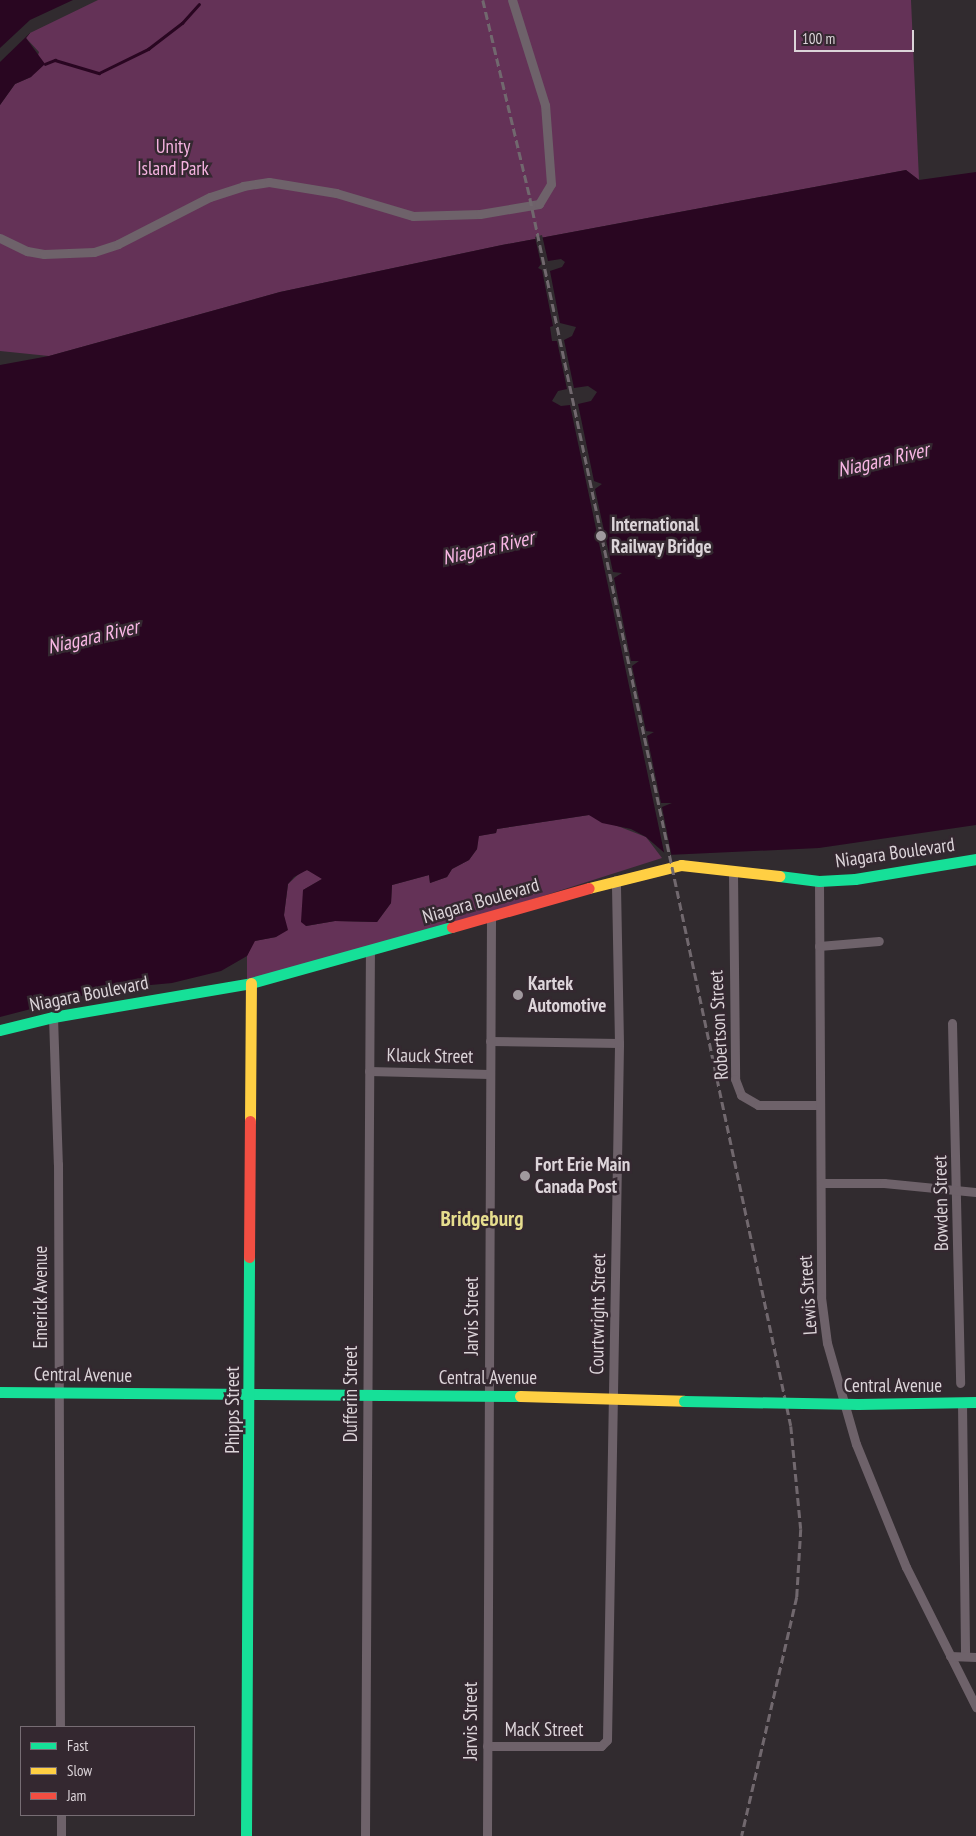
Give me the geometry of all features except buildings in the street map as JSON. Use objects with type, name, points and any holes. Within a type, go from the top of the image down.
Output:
[{"type":"main road","name":"Niagara Boulevard","points":[[0,1030],[52,1017],[251,983],[370,952],[616,880],[681,865],[819,881],[856,879],[976,859]]},
{"type":"main road","name":"Phipps Street","points":[[246,1836],[251,1394],[251,983]]},
{"type":"main road","name":"Central Avenue","points":[[0,1392],[487,1395],[858,1404],[976,1402]]},
{"type":"street","points":[[0,238],[27,251],[44,254],[94,252],[118,244],[210,197],[243,186],[270,182],[336,193],[413,216],[480,214],[539,204],[551,184],[545,105],[512,0]]},
{"type":"street","name":"Robertson Street","points":[[734,872],[734,1079],[741,1095],[758,1105],[820,1105]]},
{"type":"street","name":"Courtwright Street","points":[[601,1746],[607,1740],[613,1399],[619,1043],[616,880]]},
{"type":"street","name":"Lewis Street","points":[[819,881],[822,1183],[821,1297],[827,1343],[856,1444],[906,1567],[976,1707]]},
{"type":"street","name":"Jarvis Street","points":[[487,1836],[487,1395],[491,917]]},
{"type":"street","points":[[819,946],[879,941]]},
{"type":"street","name":"Dufferin Street","points":[[365,1836],[370,952]]},
{"type":"street","name":"Emerick Avenue","points":[[52,1017],[58,1164],[56,1393],[60,1726]]},
{"type":"street","name":"Bowden Street","points":[[952,1023],[960,1382]]},
{"type":"street","name":"Klauck Street","points":[[490,1041],[619,1043]]},
{"type":"street","name":"Klauck Street","points":[[369,1071],[489,1074]]},
{"type":"street","points":[[822,1183],[892,1183],[976,1192]]},
{"type":"street","points":[[962,1403],[965,1656]]},
{"type":"street","points":[[950,1656],[976,1657]]},
{"type":"street","name":"MacK Street","points":[[487,1746],[601,1746]]},
{"type":"street","points":[[61,1816],[61,1836]]},
{"type":"green space","name":"Unity Island Park","points":[[98,0],[911,0],[919,180],[906,170],[502,245],[280,292],[49,356],[0,351],[0,105],[15,84],[31,77],[39,52],[26,38],[30,33]]},
{"type":"green space","points":[[589,815],[646,837],[662,858],[521,903],[247,981],[247,956],[254,941],[276,937],[284,915],[288,884],[301,872],[307,870],[321,875],[322,879],[303,890],[306,926],[335,921],[377,922],[391,903],[392,885],[429,875],[430,883],[447,877],[452,869],[469,860],[477,849],[478,836],[496,833],[497,829]]},
{"type":"water","points":[[0,0],[73,0],[30,20],[30,33],[26,38],[45,64],[31,77],[15,84],[0,105]]},
{"type":"water","name":"Niagara River","points":[[906,170],[919,180],[976,172],[976,825],[819,848],[667,855],[646,837],[631,829],[602,823],[589,815],[497,829],[496,833],[479,836],[477,849],[469,860],[452,869],[447,877],[430,883],[429,875],[392,885],[391,903],[377,922],[335,921],[306,926],[301,922],[303,890],[322,879],[307,870],[294,877],[288,884],[284,915],[288,930],[276,937],[255,941],[247,956],[221,971],[172,983],[108,989],[0,1017],[0,365],[49,356],[280,292],[502,245]]},
{"type":"pier","points":[[30,20],[30,33],[0,62],[0,48]]},
{"type":"pier","name":"International Railway Bridge","points":[[542,235],[548,261],[561,259],[565,262],[562,267],[550,271],[560,323],[576,327],[572,336],[564,340],[574,388],[588,386],[597,392],[591,401],[578,404],[594,481],[602,484],[595,489],[613,572],[622,573],[614,578],[631,661],[639,661],[632,666],[646,731],[654,732],[647,736],[661,803],[672,803],[662,807],[672,858],[665,857],[570,405],[561,406],[552,401],[558,391],[567,389],[557,341],[552,341],[550,327],[553,326],[542,270],[538,268],[541,264],[535,237]]},
{"type":"waterway","points":[[45,64],[55,60],[99,73],[148,49],[182,23],[199,4]]},
{"type":"railway","points":[[483,0],[530,198],[791,1426],[801,1529],[797,1597],[742,1836]]},
{"type":"traffic: fast","points":[[779,876],[819,881],[855,879],[976,859]]},
{"type":"traffic: fast","points":[[0,1030],[53,1017],[251,983],[452,927]]},
{"type":"traffic: fast","points":[[246,1836],[249,1257]]},
{"type":"traffic: fast","points":[[0,1392],[520,1396]]},
{"type":"traffic: fast","points":[[684,1401],[858,1404]]},
{"type":"traffic: fast","points":[[858,1404],[976,1402]]},
{"type":"traffic: slow","points":[[589,888],[681,865],[779,876]]},
{"type":"traffic: slow","points":[[250,1121],[251,983]]},
{"type":"traffic: slow","points":[[520,1396],[684,1401]]},
{"type":"traffic: jam","points":[[452,927],[589,888]]},
{"type":"traffic: jam","points":[[249,1257],[250,1121]]},
{"type":"place","name":"International Railway Bridge","points":[[601,536]]},
{"type":"place","name":"Kartek Automotive","points":[[518,995]]},
{"type":"place","name":"Fort Erie Main Canada Post","points":[[525,1176]]},
{"type":"district","name":"Bridgeburg","points":[[482,1219]]}]
